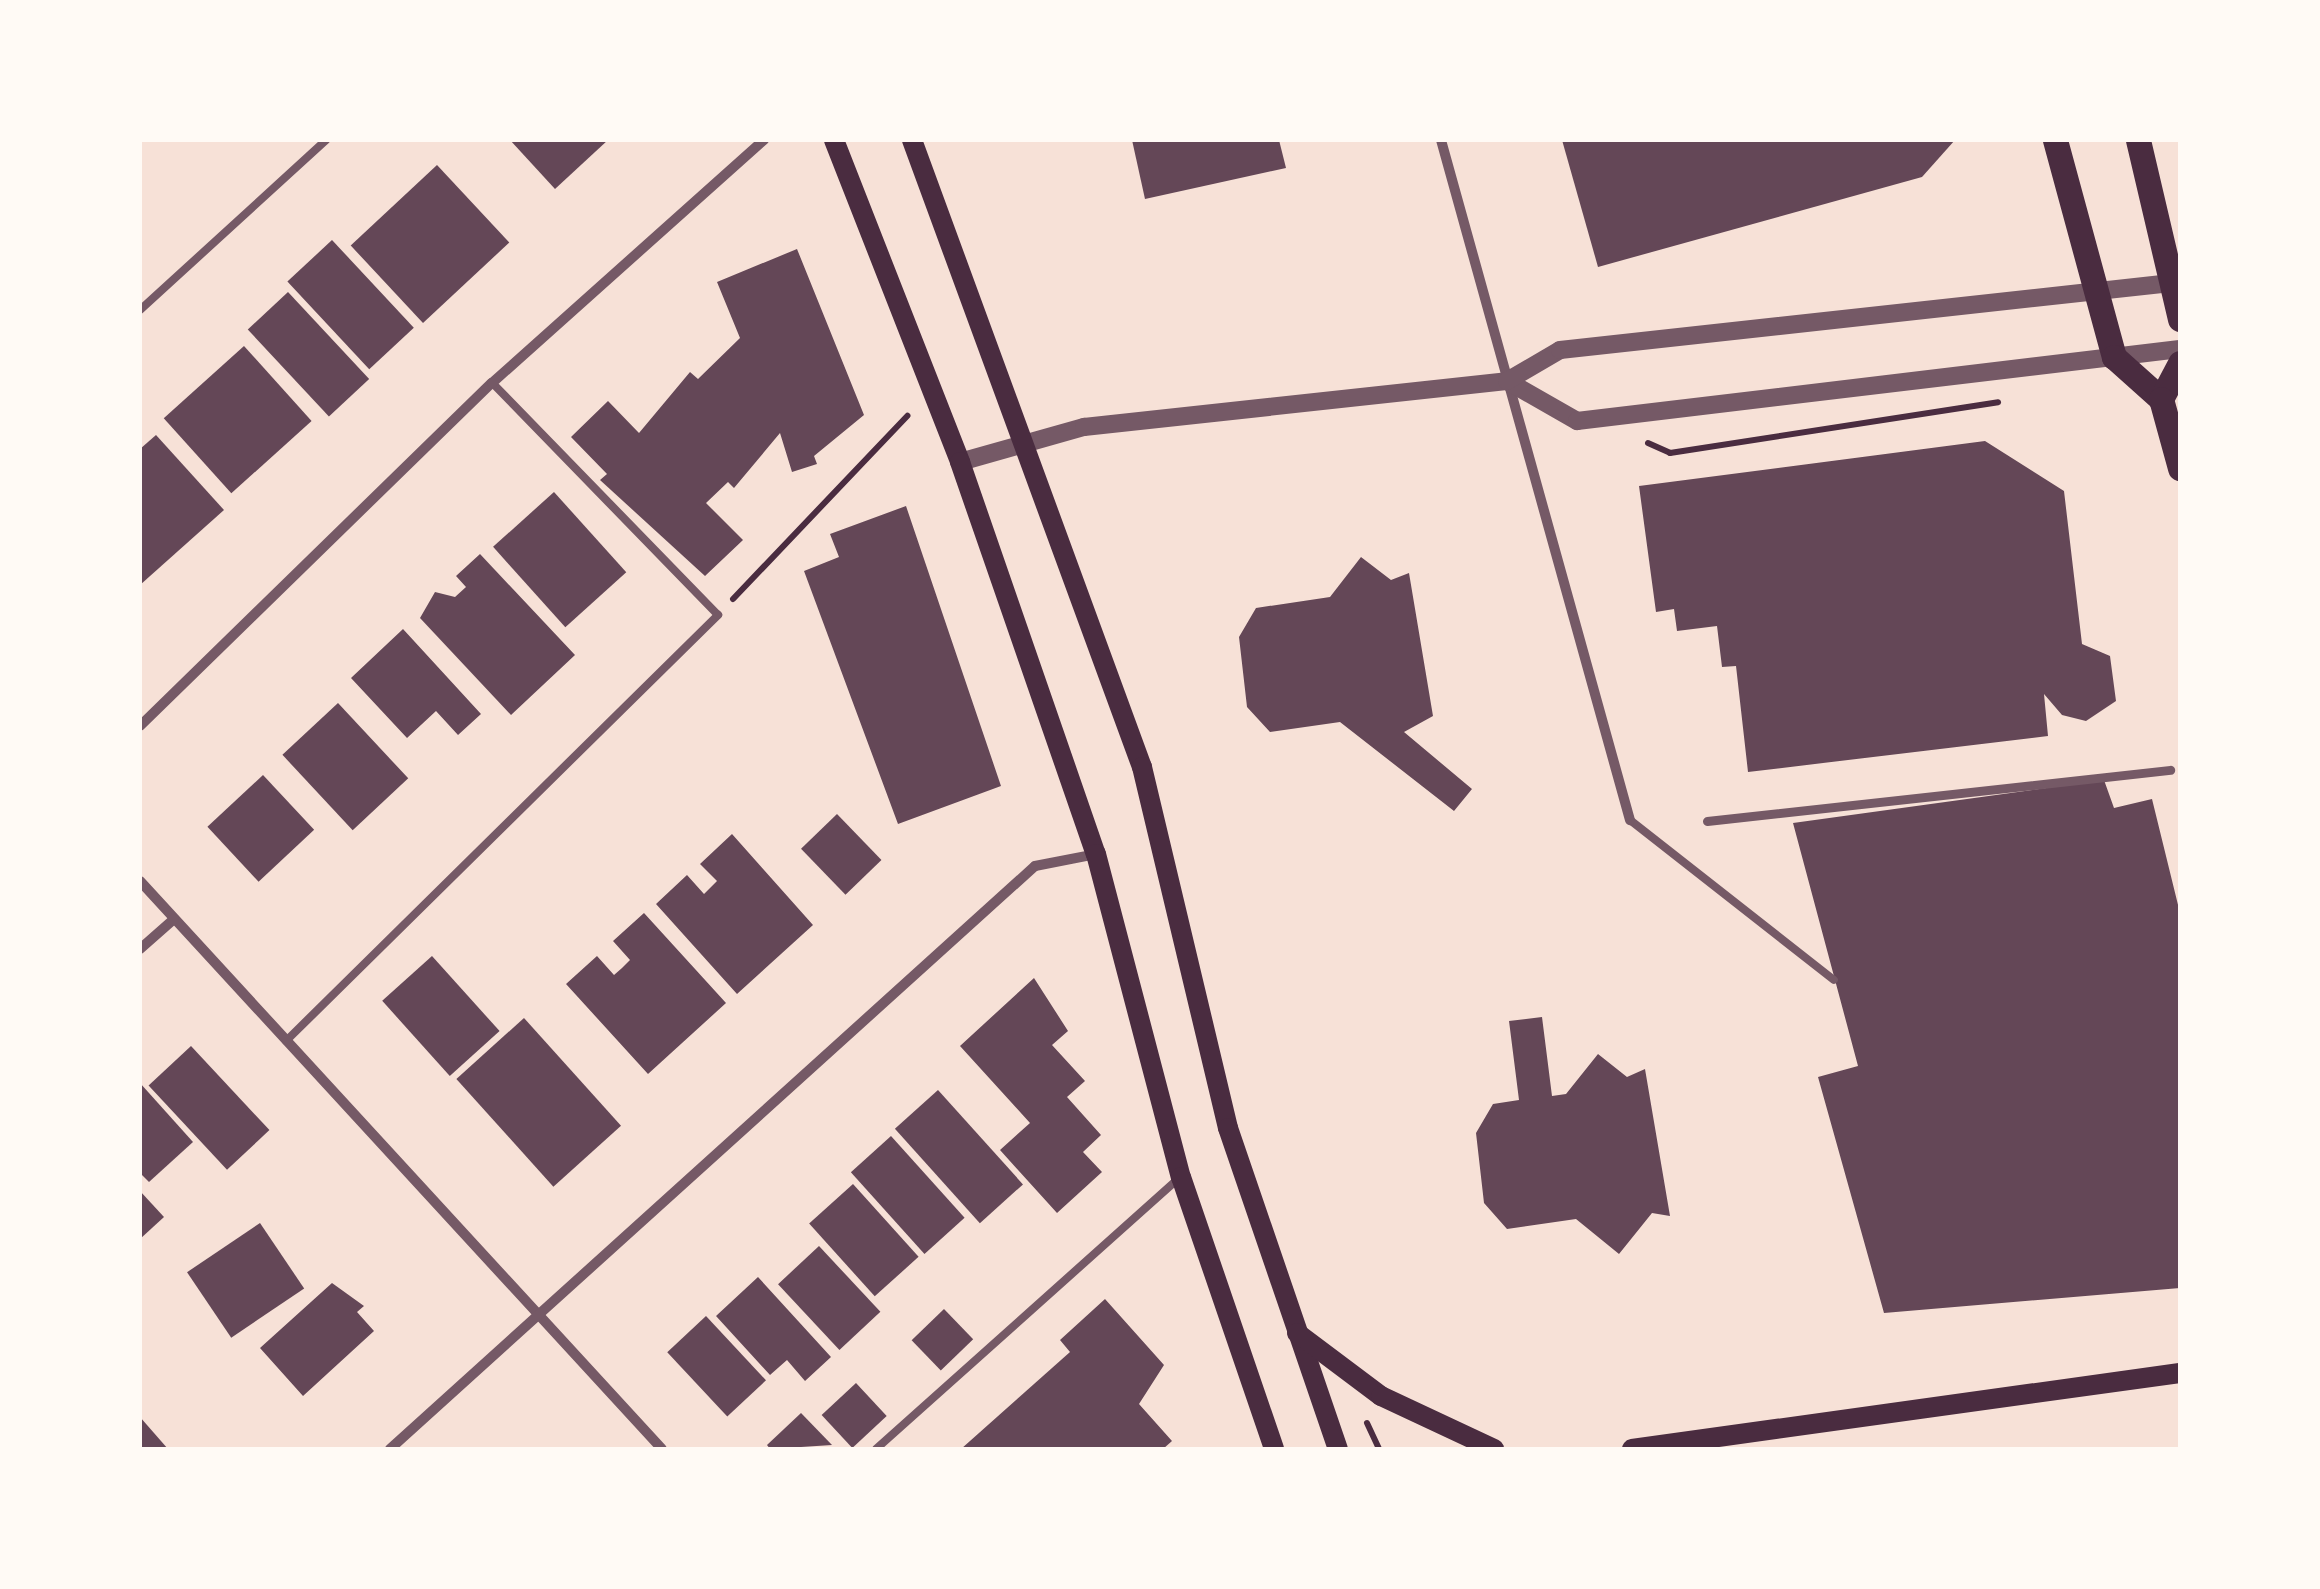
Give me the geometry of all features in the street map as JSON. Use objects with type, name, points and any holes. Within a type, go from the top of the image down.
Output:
[{"type":"main road","points":[[834,140],[960,462],[1096,854],[1181,1176],[1274,1449]]},
{"type":"main road","points":[[912,140],[1030,440],[1142,767],[1228,1128],[1338,1449]]},
{"type":"main road","points":[[2054,140],[2114,357],[2162,399],[2180,468]]},
{"type":"main road","points":[[2138,140],[2175,282],[2180,319]]},
{"type":"main road","points":[[2162,399],[2180,363]]},
{"type":"main road","points":[[1296,1333],[1381,1396],[1494,1449]]},
{"type":"main road","points":[[1632,1449],[2180,1373]]},
{"type":"street","points":[[140,726],[492,382],[764,140]]},
{"type":"street","points":[[1441,140],[1630,820]]},
{"type":"street","points":[[960,462],[1030,440],[1507,380],[1560,350],[2175,282]]},
{"type":"street","points":[[1507,380],[1577,420],[2180,349]]},
{"type":"street","points":[[1706,820],[2170,770]]},
{"type":"street","points":[[390,1449],[1035,866],[1096,854]]},
{"type":"street","points":[[140,881],[662,1449]]},
{"type":"street","points":[[140,950],[174,919]]},
{"type":"lane","points":[[140,310],[326,140]]},
{"type":"lane","points":[[285,1041],[718,615],[492,382]]},
{"type":"lane","points":[[1630,820],[1834,980]]},
{"type":"lane","points":[[876,1449],[1181,1176]]},
{"type":"path","points":[[1670,454],[1987,409]]},
{"type":"path","points":[[718,615],[908,415]]},
{"type":"path","points":[[1357,1424],[1366,1420],[1378,1449]]},
{"type":"building","points":[[510,140],[608,140],[555,189]]},
{"type":"building","points":[[1132,140],[1279,140],[1286,168],[1145,199]]},
{"type":"building","points":[[1562,140],[1955,140],[1922,177],[1598,267]]},
{"type":"building","points":[[437,165],[509,243],[423,323],[351,245]]},
{"type":"building","points":[[332,240],[414,328],[369,369],[287,282]]},
{"type":"building","points":[[797,249],[864,415],[814,456],[817,464],[792,472],[780,433],[734,488],[728,482],[706,503],[743,540],[705,576],[600,480],[607,474],[571,437],[608,401],[639,433],[690,372],[698,379],[740,338],[717,282]]},
{"type":"building","points":[[288,292],[369,379],[329,417],[248,330]]},
{"type":"building","points":[[244,346],[312,421],[231,493],[164,418]]},
{"type":"building","points":[[156,435],[224,510],[140,585],[140,449]]},
{"type":"building","points":[[1985,441],[2064,491],[2082,644],[2110,656],[2116,701],[2086,721],[2062,715],[2044,694],[2048,736],[1748,772],[1736,666],[1722,667],[1717,626],[1677,631],[1674,609],[1656,612],[1639,486]]},
{"type":"building","points":[[554,492],[626,572],[565,627],[493,547]]},
{"type":"building","points":[[906,506],[1001,786],[898,824],[804,571],[839,557],[830,534]]},
{"type":"building","points":[[480,554],[575,655],[511,715],[420,618],[435,592],[455,597],[466,587],[456,576]]},
{"type":"building","points":[[1361,557],[1391,580],[1409,573],[1433,716],[1404,732],[1472,789],[1454,811],[1340,722],[1270,732],[1247,707],[1239,637],[1256,608],[1330,597]]},
{"type":"building","points":[[403,629],[481,714],[458,735],[436,711],[407,738],[351,678]]},
{"type":"building","points":[[338,703],[408,778],[353,830],[282,755]]},
{"type":"building","points":[[263,775],[314,830],[259,882],[207,827]]},
{"type":"building","points":[[2104,780],[2114,808],[2152,799],[2180,913],[2180,1288],[1884,1313],[1818,1077],[1858,1066],[1793,823]]},
{"type":"building","points":[[837,814],[881,860],[845,895],[801,849]]},
{"type":"building","points":[[732,834],[813,925],[737,994],[656,904],[687,875],[704,894],[717,881],[700,864]]},
{"type":"building","points":[[644,913],[726,1003],[648,1074],[566,984],[597,956],[614,975],[622,968],[630,960],[613,941]]},
{"type":"building","points":[[432,956],[500,1031],[450,1076],[382,1001]]},
{"type":"building","points":[[1034,978],[1068,1031],[1052,1045],[1085,1081],[1067,1097],[1101,1135],[1083,1152],[1102,1172],[1057,1213],[1000,1150],[1030,1123],[960,1046]]},
{"type":"building","points":[[1542,1017],[1552,1096],[1566,1094],[1598,1054],[1627,1077],[1645,1069],[1670,1216],[1652,1213],[1619,1254],[1576,1219],[1507,1229],[1484,1203],[1476,1133],[1493,1104],[1519,1100],[1509,1021]]},
{"type":"building","points":[[524,1018],[621,1126],[553,1187],[456,1079]]},
{"type":"building","points":[[191,1046],[269,1130],[227,1170],[149,1086]]},
{"type":"building","points":[[140,1083],[193,1142],[149,1182],[140,1173]]},
{"type":"building","points":[[938,1090],[1023,1184],[980,1223],[895,1129]]},
{"type":"building","points":[[891,1136],[965,1218],[924,1254],[851,1172]]},
{"type":"building","points":[[853,1184],[919,1257],[875,1296],[809,1223]]},
{"type":"building","points":[[140,1191],[164,1217],[140,1239]]},
{"type":"building","points":[[260,1223],[304,1288],[231,1338],[187,1272]]},
{"type":"building","points":[[819,1246],[880,1312],[839,1350],[778,1284]]},
{"type":"building","points":[[758,1277],[831,1357],[805,1381],[787,1360],[770,1375],[716,1316]]},
{"type":"building","points":[[332,1283],[364,1306],[357,1312],[374,1331],[303,1396],[260,1348]]},
{"type":"building","points":[[1105,1299],[1164,1365],[1139,1404],[1172,1441],[1163,1449],[961,1449],[1070,1352],[1060,1340]]},
{"type":"building","points":[[944,1309],[973,1339],[941,1370],[912,1340]]},
{"type":"building","points":[[706,1316],[766,1380],[727,1417],[667,1352]]},
{"type":"building","points":[[856,1383],[887,1416],[852,1448],[822,1415]]},
{"type":"building","points":[[801,1413],[832,1445],[770,1449],[767,1445]]},
{"type":"building","points":[[140,1417],[168,1449],[140,1449]]}]
